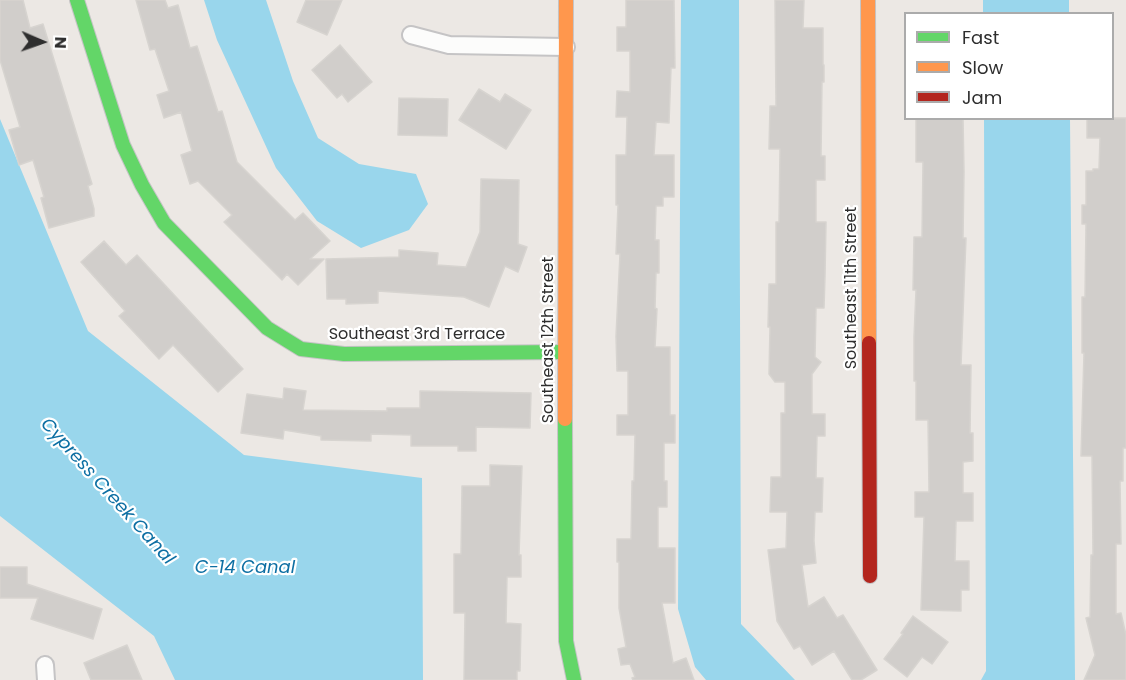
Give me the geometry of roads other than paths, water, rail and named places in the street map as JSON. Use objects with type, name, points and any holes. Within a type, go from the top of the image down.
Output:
[{"type":"street","name":"Southeast 3rd Terrace","points":[[77,0],[123,145],[164,223],[267,328],[301,349],[344,354],[565,352]]},
{"type":"street","name":"Southeast 12th Street","points":[[566,0],[566,641],[574,680]]},
{"type":"street","name":"Southeast 11th Street","points":[[868,0],[870,576]]},
{"type":"street","points":[[411,35],[449,45],[566,47]]},
{"type":"water","points":[[204,0],[266,0],[293,81],[318,138],[359,164],[416,174],[428,204],[409,230],[361,248],[317,221],[276,168],[217,40]]},
{"type":"water","points":[[681,0],[739,0],[741,624],[795,680],[706,680],[695,667],[678,609]]},
{"type":"water","points":[[983,0],[1069,0],[1069,12],[983,12]]},
{"type":"water","name":"C-14 Canal","points":[[0,119],[88,331],[244,455],[422,478],[423,680],[175,680],[154,636],[0,516]]},
{"type":"water","points":[[984,120],[1070,120],[1075,680],[981,680],[986,671]]},
{"type":"water label","name":"Cypress Creek Canal","points":[[107,492]]}]
